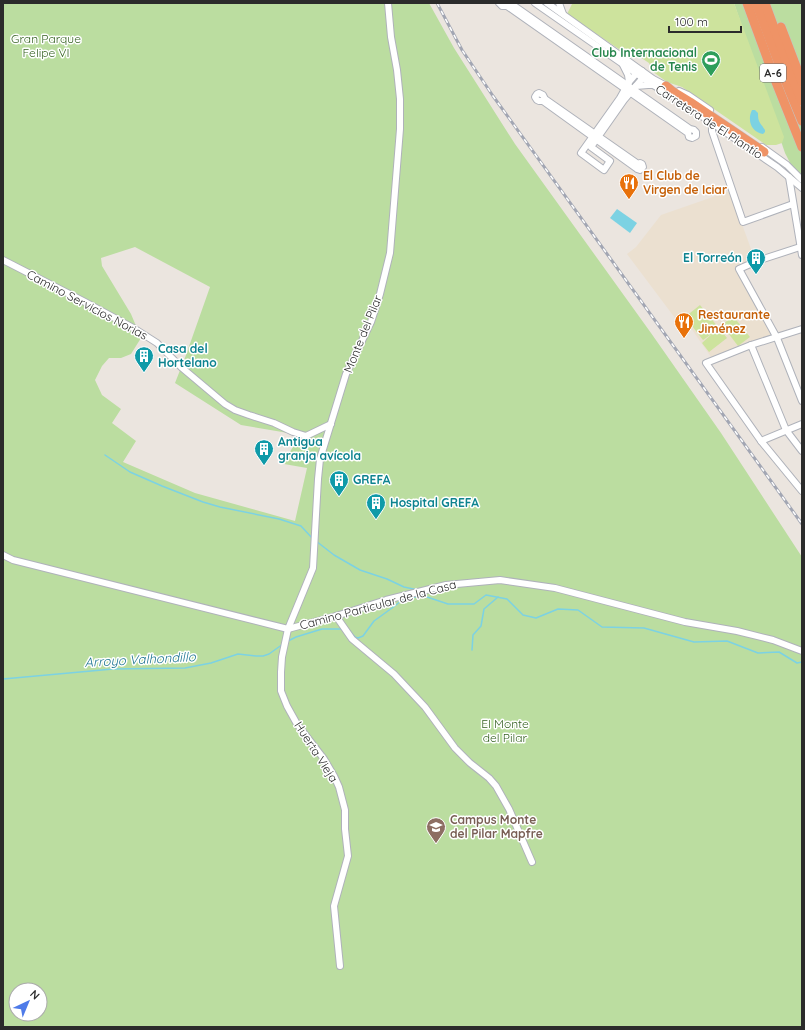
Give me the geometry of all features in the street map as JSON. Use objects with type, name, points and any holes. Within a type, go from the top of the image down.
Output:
[{"type":"highway","points":[[742,3],[783,111],[801,145]]},
{"type":"highway","name":"A-6","points":[[747,3],[801,145]]},
{"type":"highway","points":[[756,3],[802,121]]},
{"type":"highway","name":"A-6","points":[[765,3],[802,101]]},
{"type":"highway","points":[[771,3],[802,82]]},
{"type":"highway","points":[[667,90],[690,102],[764,152]]},
{"type":"street","name":"Monte del Pilar","points":[[282,657],[288,629],[313,568],[320,459],[346,374],[373,315],[390,253],[400,129],[400,99],[391,37],[388,3]]},
{"type":"street","name":"Carretera de El Plantío","points":[[499,3],[502,6],[507,6],[630,88],[688,133],[690,138],[696,136],[696,132],[694,130],[690,130],[510,3]]},
{"type":"street","name":"Carretera de El Plantío","points":[[535,3],[622,64],[639,72],[653,85],[688,95],[699,102],[787,165],[802,180]]},
{"type":"street","points":[[544,3],[548,6],[550,4],[551,8],[570,22],[574,30]]},
{"type":"street","points":[[559,3],[563,14]]},
{"type":"street","name":"Carretera de El Plantío","points":[[550,4],[639,72],[777,167],[802,188]]},
{"type":"street","points":[[622,64],[628,75],[630,88]]},
{"type":"street","points":[[596,137],[581,153],[604,170],[610,162],[591,147],[596,137],[630,88],[640,80],[639,72]]},
{"type":"street","points":[[630,88],[653,85]]},
{"type":"street","points":[[596,137],[545,99],[542,94],[536,94],[535,97],[537,100],[543,101],[596,137],[638,164],[642,164],[642,169],[637,169],[596,137]]},
{"type":"street","points":[[712,123],[712,131],[743,222],[793,204]]},
{"type":"street","points":[[789,177],[802,255]]},
{"type":"street","points":[[800,247],[757,261],[739,269],[777,338],[802,401]]},
{"type":"street","name":"Camino Servicios Norias","points":[[3,260],[140,332],[156,343],[181,367],[225,404],[236,410],[306,436],[331,424]]},
{"type":"street","points":[[802,329],[751,345],[706,363],[761,441],[802,491]]},
{"type":"street","points":[[751,345],[786,430],[802,451]]},
{"type":"street","points":[[761,441],[802,424]]},
{"type":"street","name":"Camino Particular de la Casa","points":[[3,555],[14,560],[288,629],[446,584],[500,580],[555,588],[684,622],[737,630],[773,640],[802,651]]},
{"type":"street","points":[[336,616],[352,639],[394,674],[425,706],[455,748],[496,786],[532,862]]},
{"type":"street","name":"Huerta Vieja","points":[[282,657],[282,692],[287,706],[297,724],[324,759],[334,776],[339,787],[345,810],[345,829],[348,856],[334,906],[340,966]]},
{"type":"shaded area","points":[[730,191],[755,260],[735,268],[771,333],[770,336],[711,357],[684,318],[678,322],[627,254],[636,247],[661,215]]},
{"type":"green space","name":"El Monte del Pilar","points":[[3,3],[429,3],[454,48],[515,144],[721,433],[802,557],[802,1027],[3,1027]],"holes":[[[135,247],[210,287],[175,383],[241,425],[301,436],[291,450],[284,464],[307,468],[295,521],[195,493],[123,462],[136,441],[112,423],[121,409],[102,395],[95,380],[102,366],[109,358],[121,358],[131,354],[141,338],[131,314],[102,266],[101,258]]]},
{"type":"green space","name":"Club Internacional de Tenis","points":[[571,3],[734,3],[784,137],[782,143],[776,145],[766,145],[682,87],[667,82],[652,71],[649,63],[640,57],[632,58],[567,14],[572,4]]},
{"type":"green space","points":[[734,3],[802,3],[802,186],[785,153]]},
{"type":"green space","points":[[700,305],[727,338],[709,352],[702,343],[713,333],[703,340],[685,317]]},
{"type":"green space","points":[[733,316],[750,337],[738,346],[722,325]]},
{"type":"water","points":[[752,110],[755,110],[758,113],[759,121],[765,130],[763,134],[756,131],[751,125],[750,118]]},
{"type":"water","points":[[617,209],[637,223],[630,233],[610,218]]},
{"type":"waterway","points":[[105,455],[130,472],[203,502],[279,519],[301,526],[313,539]]},
{"type":"waterway","points":[[316,541],[334,555],[360,570],[387,579],[404,587],[418,590]]},
{"type":"waterway","name":"Arroyo Valhondillo","points":[[349,630],[355,637],[358,638],[363,636],[374,621],[401,601],[410,597],[427,597],[448,604],[474,604],[486,595],[507,599],[523,615],[536,618],[558,609],[578,610],[602,627],[644,628],[694,642],[727,641],[758,653],[779,652],[797,663],[802,662]]},
{"type":"waterway","points":[[472,650],[473,635],[481,626],[484,609],[498,597]]},
{"type":"waterway","name":"Arroyo Valhondillo","points":[[288,641],[322,629],[341,629]]},
{"type":"waterway","name":"Arroyo Valhondillo","points":[[3,679],[113,669],[185,668],[211,663],[238,654],[263,656],[269,654],[283,644]]},
{"type":"tunnel","points":[[764,152],[798,178]]},
{"type":"railway","points":[[437,3],[462,50],[493,96],[802,524]]},
{"type":"place","name":"Club Internacional de Tenis","points":[[711,77]]},
{"type":"place","name":"El Club de Virgen de Iciar","points":[[629,200]]},
{"type":"place","name":"El Torreón","points":[[756,275]]},
{"type":"place","name":"Restaurante Jiménez","points":[[684,339]]},
{"type":"place","name":"Casa del Hortelano","points":[[144,373]]},
{"type":"place","name":"Antigua granja avícola","points":[[264,466]]},
{"type":"place","name":"GREFA","points":[[339,497]]},
{"type":"place","name":"Hospital GREFA","points":[[376,520]]},
{"type":"place","name":"Campus Monte del Pilar Mapfre","points":[[436,844]]},
{"type":"park label","name":"Gran Parque Felipe VI","points":[[46,46]]}]
